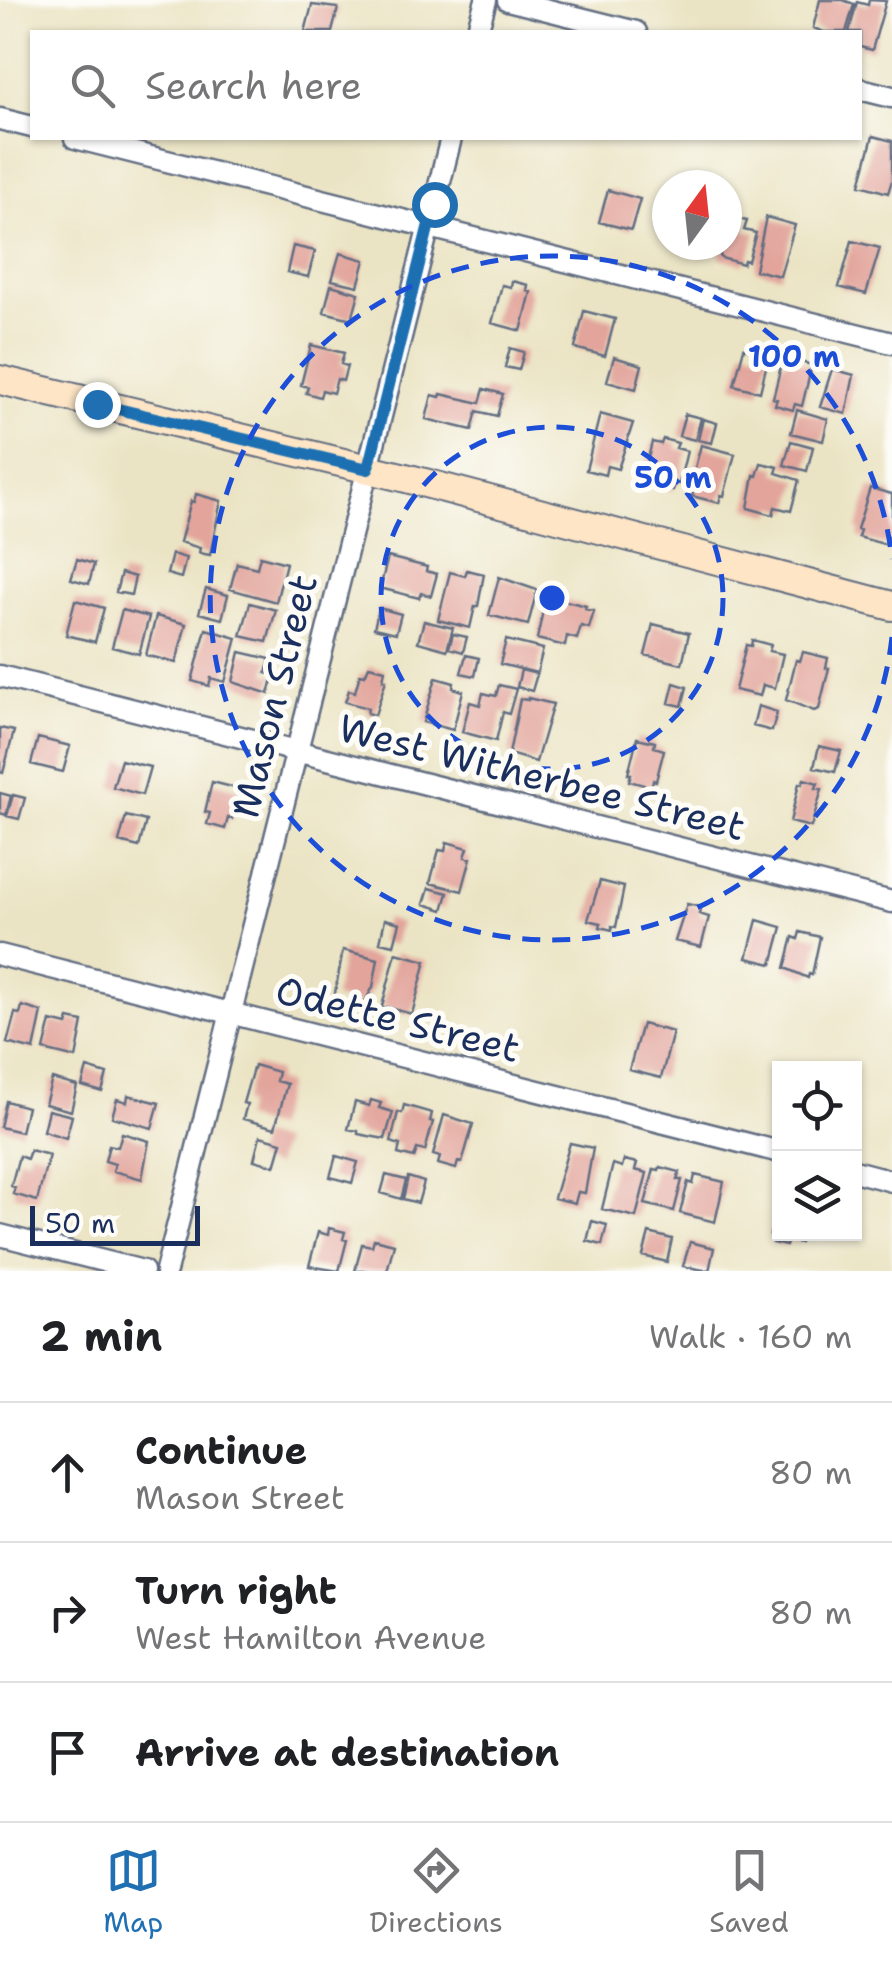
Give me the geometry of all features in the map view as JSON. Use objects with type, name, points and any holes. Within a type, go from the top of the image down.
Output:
[{"type":"street","points":[[478,30],[486,0]]},
{"type":"street","points":[[508,0],[628,30]]},
{"type":"street","points":[[862,90],[892,97]]},
{"type":"street","points":[[0,118],[30,126]]},
{"type":"street","points":[[83,140],[892,344]]},
{"type":"street","name":"Mason Street","points":[[166,1271],[450,140]]},
{"type":"street","points":[[0,380],[368,469],[892,606]]},
{"type":"street","name":"West Witherbee Street","points":[[0,676],[892,902]]},
{"type":"street","name":"Odette Street","points":[[0,955],[776,1151]]},
{"type":"street","points":[[862,1173],[892,1181]]},
{"type":"street","points":[[0,1235],[143,1271]]},
{"type":"building","points":[[820,0],[854,4],[847,30],[813,28]]},
{"type":"building","points":[[869,0],[886,1],[872,50],[862,48],[862,30],[850,30],[857,2],[868,5]]},
{"type":"building","points":[[312,5],[338,8],[332,30],[306,30]]},
{"type":"building","points":[[873,136],[892,141],[888,193],[860,185]]},
{"type":"building","points":[[608,190],[640,199],[631,230],[599,222]]},
{"type":"building","points":[[766,217],[795,225],[780,276],[755,270]]},
{"type":"building","points":[[742,220],[747,221],[744,230],[756,233],[748,261],[743,264],[728,260],[742,260]]},
{"type":"building","points":[[852,241],[880,248],[866,294],[839,287]]},
{"type":"building","points":[[293,246],[315,251],[308,277],[287,272]]},
{"type":"building","points":[[340,253],[365,260],[358,286],[332,280]]},
{"type":"building","points":[[512,281],[528,285],[527,291],[531,292],[521,331],[492,323],[502,285],[511,287]]},
{"type":"building","points":[[331,285],[359,293],[352,319],[324,312]]},
{"type":"building","points":[[584,311],[615,319],[605,356],[575,348]]},
{"type":"building","points":[[311,345],[344,353],[341,364],[347,366],[343,381],[337,379],[333,393],[322,390],[320,397],[306,393],[308,387],[301,385]]},
{"type":"building","points":[[510,348],[524,352],[519,370],[505,367]]},
{"type":"building","points":[[744,348],[769,355],[760,392],[734,385]]},
{"type":"building","points":[[614,357],[642,365],[636,389],[607,381]]},
{"type":"building","points":[[786,358],[812,365],[802,406],[795,404],[793,410],[775,405],[777,399],[773,398]]},
{"type":"building","points":[[832,369],[854,375],[846,414],[820,407]]},
{"type":"building","points":[[484,389],[503,394],[497,416],[477,411],[472,430],[426,419],[432,395],[480,403]]},
{"type":"building","points":[[797,410],[828,419],[823,441],[791,433]]},
{"type":"building","points":[[600,414],[633,423],[618,469],[607,466],[605,475],[586,470]]},
{"type":"building","points":[[685,414],[701,418],[695,440],[679,436]]},
{"type":"building","points":[[703,419],[717,423],[712,443],[698,440]]},
{"type":"building","points":[[663,439],[678,443],[676,448],[687,451],[679,484],[675,483],[673,491],[654,486],[656,478],[644,475],[652,442],[661,444]]},
{"type":"building","points":[[791,441],[813,447],[807,471],[784,465]]},
{"type":"building","points":[[701,445],[735,454],[719,503],[692,496],[694,488],[690,487]]},
{"type":"building","points":[[761,463],[778,467],[776,473],[799,480],[791,511],[775,507],[773,515],[748,508],[754,475],[757,476]]},
{"type":"building","points":[[870,488],[892,494],[892,538],[889,537],[887,545],[858,537]]},
{"type":"building","points":[[196,494],[221,501],[210,555],[180,542]]},
{"type":"building","points":[[172,554],[186,558],[181,578],[167,574]]},
{"type":"building","points":[[260,556],[286,563],[276,602],[230,589],[237,563],[257,568]]},
{"type":"building","points":[[388,557],[427,567],[426,571],[437,574],[431,596],[421,593],[419,598],[380,588]]},
{"type":"building","points":[[77,559],[94,564],[89,584],[71,579]]},
{"type":"building","points":[[467,570],[484,574],[470,628],[438,620],[450,572],[465,576]]},
{"type":"building","points":[[121,573],[135,577],[131,595],[116,592]]},
{"type":"building","points":[[499,577],[537,590],[528,625],[489,615]]},
{"type":"building","points":[[206,589],[228,595],[222,619],[199,613]]},
{"type":"building","points":[[546,596],[594,611],[589,628],[581,626],[577,639],[567,636],[565,646],[537,639]]},
{"type":"building","points":[[75,600],[104,608],[95,642],[66,635]]},
{"type":"building","points":[[250,603],[276,610],[267,642],[241,636]]},
{"type":"building","points":[[379,608],[401,614],[396,633],[374,628]]},
{"type":"building","points":[[122,610],[149,617],[139,654],[112,647]]},
{"type":"building","points":[[156,616],[186,624],[176,663],[146,655]]},
{"type":"building","points":[[424,621],[453,628],[447,650],[418,642]]},
{"type":"building","points":[[653,624],[689,633],[682,664],[645,655]]},
{"type":"building","points":[[206,629],[237,638],[225,682],[211,678],[209,686],[192,681]]},
{"type":"building","points":[[453,634],[467,637],[463,652],[449,648]]},
{"type":"building","points":[[506,640],[543,649],[537,673],[500,664]]},
{"type":"building","points":[[752,640],[771,645],[769,651],[783,654],[775,688],[763,685],[760,696],[735,690],[746,645],[751,646]]},
{"type":"building","points":[[240,652],[270,659],[266,673],[274,675],[269,694],[233,682]]},
{"type":"building","points":[[803,652],[828,658],[819,709],[814,711],[786,700],[796,660],[800,661]]},
{"type":"building","points":[[466,655],[479,658],[475,676],[461,673]]},
{"type":"building","points":[[369,666],[385,670],[386,680],[375,715],[367,713],[368,708],[345,702],[349,690],[355,692],[360,674],[365,675]]},
{"type":"building","points":[[521,670],[537,674],[532,691],[517,687]]},
{"type":"building","points":[[436,678],[454,683],[453,688],[463,691],[453,730],[423,722]]},
{"type":"building","points":[[674,683],[687,687],[682,706],[669,703]]},
{"type":"building","points":[[499,685],[516,689],[509,714],[503,712],[496,741],[462,732],[470,702],[480,705],[483,693],[496,696]]},
{"type":"building","points":[[520,699],[553,704],[536,762],[509,754]]},
{"type":"building","points":[[758,706],[777,712],[772,731],[753,726]]},
{"type":"building","points":[[0,728],[14,731],[3,773],[0,772]]},
{"type":"building","points":[[38,738],[70,746],[63,772],[31,764]]},
{"type":"building","points":[[637,738],[655,742],[654,747],[664,750],[651,787],[629,781]]},
{"type":"building","points":[[819,746],[841,751],[835,772],[814,767]]},
{"type":"building","points":[[121,760],[150,767],[142,795],[113,787]]},
{"type":"building","points":[[804,779],[818,783],[816,788],[822,789],[811,827],[790,822],[799,783]]},
{"type":"building","points":[[212,782],[240,789],[232,819],[228,818],[225,829],[207,824],[210,813],[205,812]]},
{"type":"building","points":[[0,793],[11,796],[6,815],[0,813]]},
{"type":"building","points":[[13,795],[25,798],[19,819],[7,816]]},
{"type":"building","points":[[126,816],[146,821],[139,847],[119,842]]},
{"type":"building","points":[[447,842],[468,848],[465,857],[471,858],[462,891],[430,883],[439,850],[445,851]]},
{"type":"building","points":[[600,881],[624,887],[616,927],[612,926],[612,930],[588,920]]},
{"type":"building","points":[[429,888],[448,893],[443,910],[424,904]]},
{"type":"building","points":[[687,904],[701,907],[699,914],[709,917],[701,947],[675,941]]},
{"type":"building","points":[[385,919],[400,923],[394,945],[380,942]]},
{"type":"building","points":[[757,920],[782,927],[772,964],[747,958]]},
{"type":"building","points":[[800,932],[820,937],[808,978],[785,968],[793,937],[798,939]]},
{"type":"building","points":[[343,950],[378,959],[373,987],[363,1005],[334,998]]},
{"type":"building","points":[[396,953],[426,961],[412,1014],[382,1006]]},
{"type":"building","points":[[22,1006],[42,1012],[34,1050],[7,1043],[15,1013],[20,1014]]},
{"type":"building","points":[[69,1019],[83,1022],[76,1058],[44,1050],[51,1021],[67,1025]]},
{"type":"building","points":[[642,1024],[673,1032],[661,1078],[629,1070]]},
{"type":"building","points":[[254,1065],[278,1072],[276,1081],[287,1084],[275,1128],[243,1119],[247,1104],[243,1103]]},
{"type":"building","points":[[87,1068],[107,1074],[102,1092],[82,1086]]},
{"type":"building","points":[[52,1079],[77,1086],[71,1111],[45,1104]]},
{"type":"building","points":[[128,1095],[159,1103],[152,1128],[112,1117],[117,1099],[127,1102]]},
{"type":"building","points":[[371,1100],[381,1103],[379,1108],[393,1112],[385,1139],[348,1129],[355,1102],[369,1106]]},
{"type":"building","points":[[6,1101],[27,1107],[21,1132],[0,1127]]},
{"type":"building","points":[[404,1105],[432,1113],[425,1151],[417,1149],[414,1158],[398,1154],[400,1145],[391,1142],[398,1112],[402,1113]]},
{"type":"building","points":[[48,1110],[72,1116],[66,1138],[43,1131]]},
{"type":"building","points":[[444,1115],[473,1124],[462,1163],[458,1162],[456,1169],[438,1164],[440,1157],[433,1155]]},
{"type":"building","points":[[122,1133],[149,1141],[142,1179],[113,1171],[115,1164],[105,1161],[109,1145],[118,1147]]},
{"type":"building","points":[[260,1136],[282,1142],[275,1166],[254,1160]]},
{"type":"building","points":[[570,1143],[593,1148],[585,1193],[578,1192],[575,1203],[554,1198]]},
{"type":"building","points":[[30,1150],[49,1155],[37,1201],[13,1194],[15,1187],[11,1186],[19,1156],[27,1159]]},
{"type":"building","points":[[336,1156],[358,1162],[352,1183],[330,1177]]},
{"type":"building","points":[[624,1160],[637,1163],[635,1170],[647,1173],[636,1217],[602,1209],[613,1164],[622,1167]]},
{"type":"building","points":[[654,1169],[680,1172],[677,1180],[682,1180],[674,1211],[645,1204]]},
{"type":"building","points":[[386,1175],[406,1180],[401,1199],[381,1193]]},
{"type":"building","points":[[695,1175],[724,1182],[715,1222],[680,1213],[688,1182],[693,1184]]},
{"type":"building","points":[[408,1177],[424,1182],[418,1203],[403,1199]]},
{"type":"building","points":[[592,1221],[607,1225],[602,1245],[587,1241]]},
{"type":"building","points":[[329,1228],[345,1232],[343,1239],[347,1240],[339,1271],[309,1266],[318,1232],[328,1235]]},
{"type":"building","points":[[649,1233],[672,1239],[667,1262],[643,1256]]},
{"type":"building","points":[[374,1239],[394,1244],[387,1271],[355,1271],[362,1244],[372,1246]]},
{"type":"building","points":[[690,1242],[714,1248],[709,1271],[683,1266]]},
{"type":"route","points":[[97,404],[368,469],[434,204]]}]
